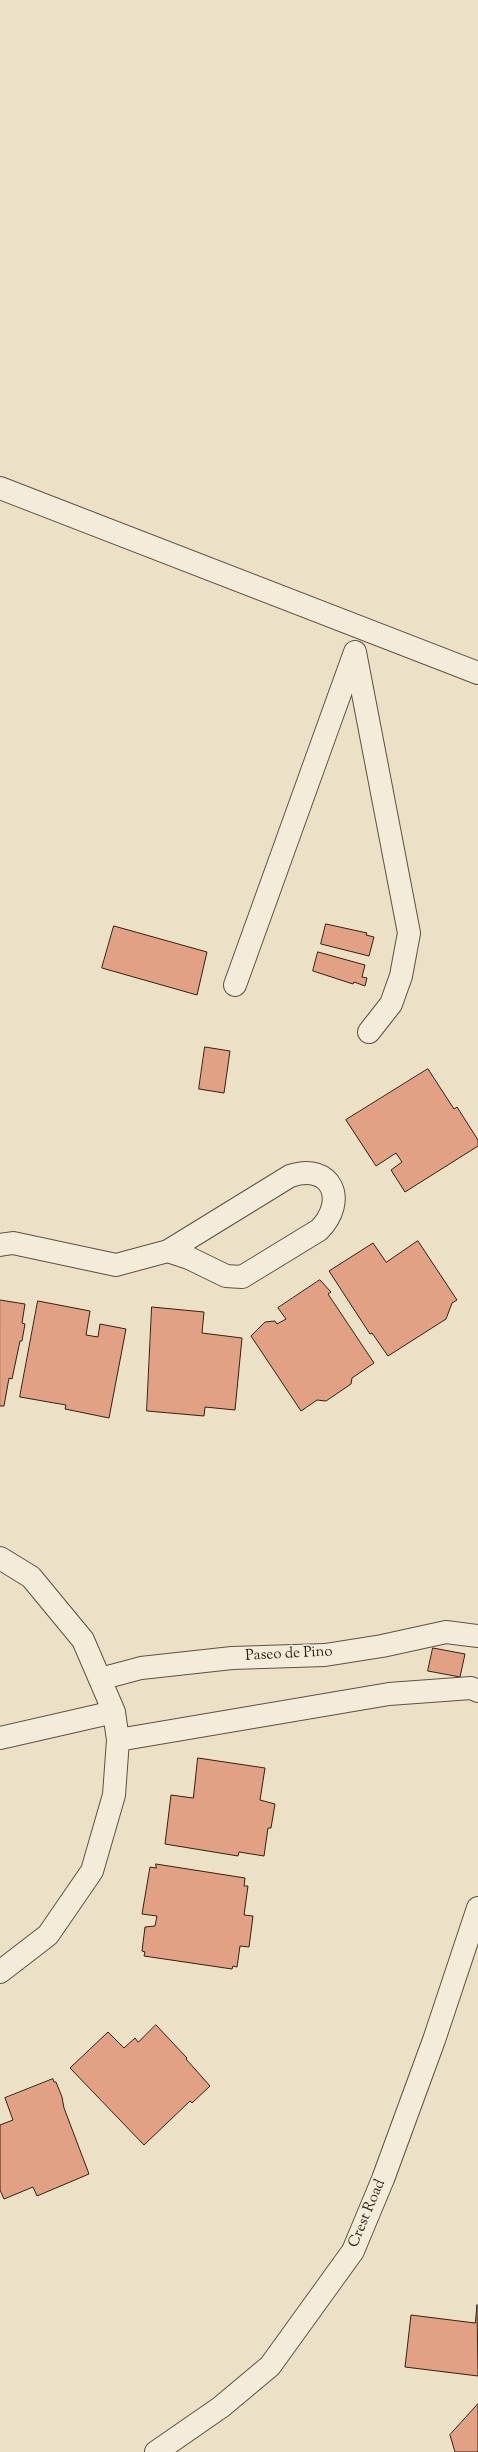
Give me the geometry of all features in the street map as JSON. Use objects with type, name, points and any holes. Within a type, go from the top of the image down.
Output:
[{"type":"street","points":[[0,488],[478,673]]},
{"type":"street","points":[[235,985],[364,628]]},
{"type":"street","points":[[355,652],[409,933],[401,976],[391,1004],[369,1032]]},
{"type":"street","points":[[0,1245],[13,1243],[116,1265],[168,1251],[290,1176],[300,1172],[313,1173],[324,1178],[332,1186],[334,1208],[329,1220],[324,1225],[242,1276],[226,1276],[189,1258],[168,1251]]},
{"type":"street","points":[[0,1558],[31,1577],[83,1640],[114,1712],[118,1740],[114,1795],[92,1871],[48,1935],[0,1972]]},
{"type":"street","name":"Paseo de Pino","points":[[100,1680],[141,1668],[232,1658],[324,1655],[382,1646],[446,1632],[478,1636]]},
{"type":"street","points":[[118,1740],[389,1694],[471,1688],[478,1691]]},
{"type":"street","points":[[0,1738],[114,1712]]},
{"type":"street","name":"Crest Road","points":[[156,2452],[221,2408],[270,2366],[353,2251],[402,2128],[478,1908]]},
{"type":"building","points":[[326,924],[367,933],[366,935],[374,937],[369,956],[321,944]]},
{"type":"building","points":[[114,926],[207,952],[197,995],[102,968]]},
{"type":"building","points":[[318,952],[365,965],[362,977],[367,978],[365,986],[354,982],[353,984],[313,971]]},
{"type":"building","points":[[205,1047],[230,1051],[224,1093],[199,1089]]},
{"type":"building","points":[[428,1069],[454,1109],[457,1107],[478,1140],[478,1146],[405,1192],[391,1170],[402,1162],[396,1153],[376,1166],[346,1120]]},
{"type":"building","points":[[418,1241],[457,1300],[452,1303],[446,1319],[388,1356],[372,1333],[370,1334],[329,1271],[373,1243],[386,1262]]},
{"type":"building","points":[[320,1280],[331,1292],[328,1294],[374,1363],[352,1378],[351,1384],[326,1401],[317,1400],[301,1411],[251,1336],[265,1322],[275,1321],[277,1324],[286,1319],[278,1308]]},
{"type":"building","points":[[0,1300],[25,1304],[22,1323],[25,1324],[22,1341],[20,1341],[12,1379],[9,1378],[4,1406],[0,1406]]},
{"type":"building","points":[[38,1301],[90,1311],[86,1335],[98,1337],[100,1324],[126,1329],[109,1418],[65,1409],[66,1405],[20,1397]]},
{"type":"building","points":[[152,1307],[204,1312],[202,1333],[242,1338],[235,1410],[205,1407],[204,1416],[147,1411]]},
{"type":"building","points":[[433,1648],[465,1654],[460,1677],[428,1671]]},
{"type":"building","points":[[198,1758],[265,1768],[260,1800],[275,1804],[271,1828],[268,1828],[264,1856],[239,1852],[238,1856],[165,1844],[171,1795],[193,1798]]},
{"type":"building","points":[[156,1864],[245,1878],[244,1886],[248,1886],[244,1915],[253,1916],[249,1947],[240,1946],[237,1967],[233,1966],[232,1969],[144,1956],[145,1952],[142,1951],[145,1927],[155,1926],[157,1916],[142,1914],[150,1867],[156,1868]]},
{"type":"building","points":[[156,2025],[187,2058],[186,2059],[210,2086],[192,2103],[190,2101],[144,2145],[70,2068],[108,2032],[124,2048],[135,2038],[138,2042]]},
{"type":"building","points":[[53,2079],[54,2082],[56,2082],[62,2097],[64,2108],[89,2174],[37,2196],[33,2187],[4,2199],[0,2190],[0,2125],[13,2120],[5,2098]]},
{"type":"building","points":[[477,2305],[478,2376],[405,2367],[411,2315],[475,2323]]},
{"type":"building","points":[[478,2404],[478,2452],[455,2452],[450,2435]]}]
